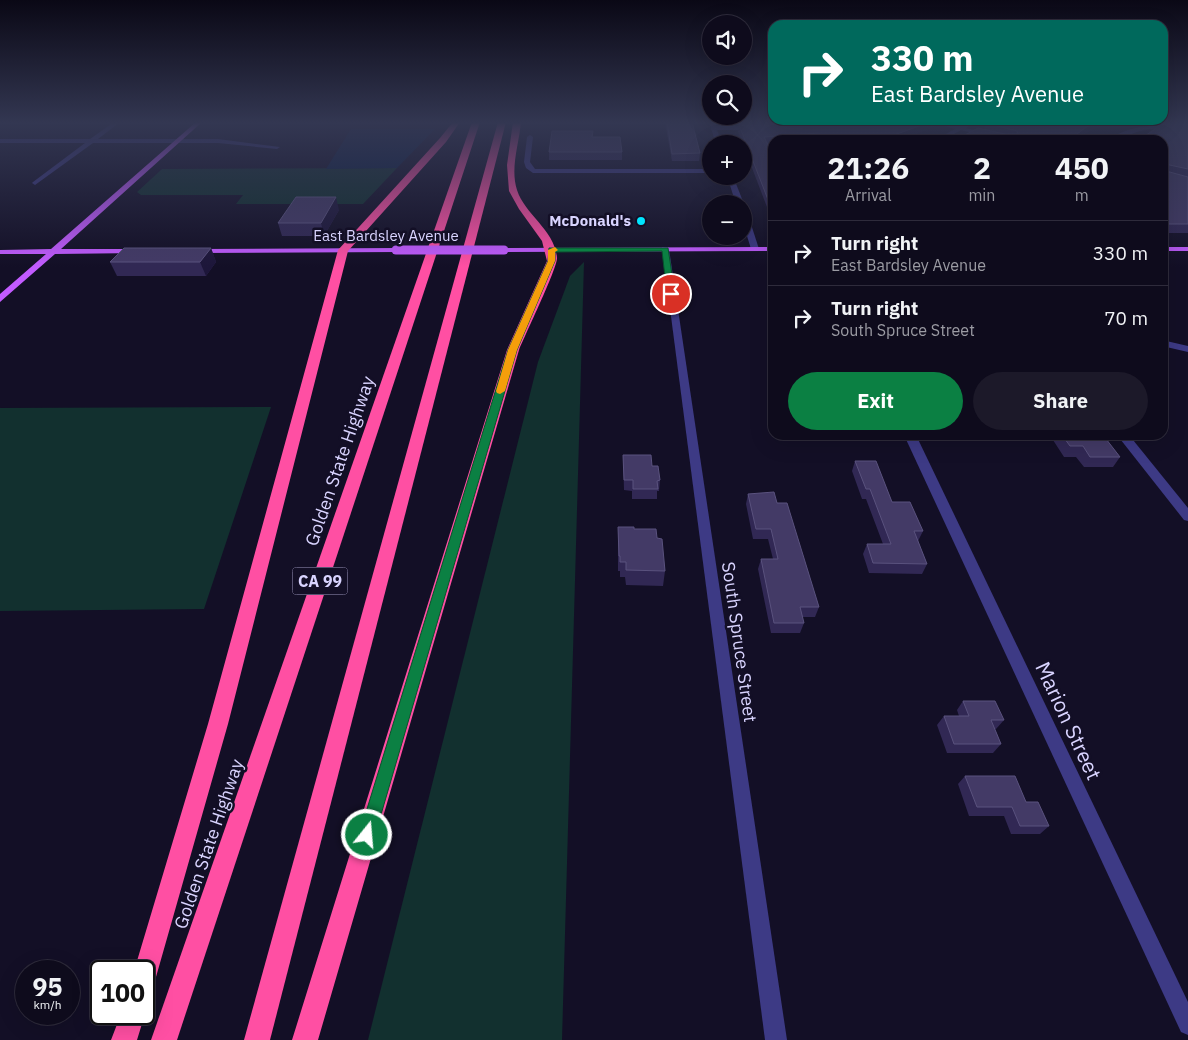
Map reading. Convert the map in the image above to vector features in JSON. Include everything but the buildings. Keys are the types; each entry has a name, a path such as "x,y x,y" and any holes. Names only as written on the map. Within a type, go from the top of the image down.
{"highway":[{"path":"149,960 221,715 343,250 415,171"},
{"name":"Golden State Highway","path":"164,1040 460,171"},
{"path":"257,1040 489,171"},
{"path":"305,1040 513,350 552,261 551,250 540,229 522,206 514,191 510,171"},
{"path":"124,1040 129,1025"}],"main road":[{"path":"0,299 143,171"},
{"path":"1168,249 1188,248"},
{"name":"East Bardsley Avenue","path":"184,251 768,249"},
{"path":"0,252 146,251"}],"street":[{"path":"35,182 51,171"},
{"path":"534,171 702,171"},
{"path":"752,240 755,249"},
{"name":"South Spruce Street","path":"665,249 776,1040"},
{"path":"1168,344 1188,349"},
{"name":"Marion Street","path":"912,440 1188,1025"},
{"path":"1127,440 1188,516"}],"green space":[{"path":"160,171 395,171 363,204 236,204 243,195 141,195 137,192"},
{"path":"584,262 562,1040 368,1040 538,362 570,276"},
{"path":"271,407 204,609 0,611 0,408"}],"slow traffic":[{"path":"500,391 513,350 552,261 551,250 555,250"}],"place":[{"name":"McDonald's","path":"641,221"}],"route":[{"path":"367,835 513,350 552,261 551,250 665,249 671,294"}]}
